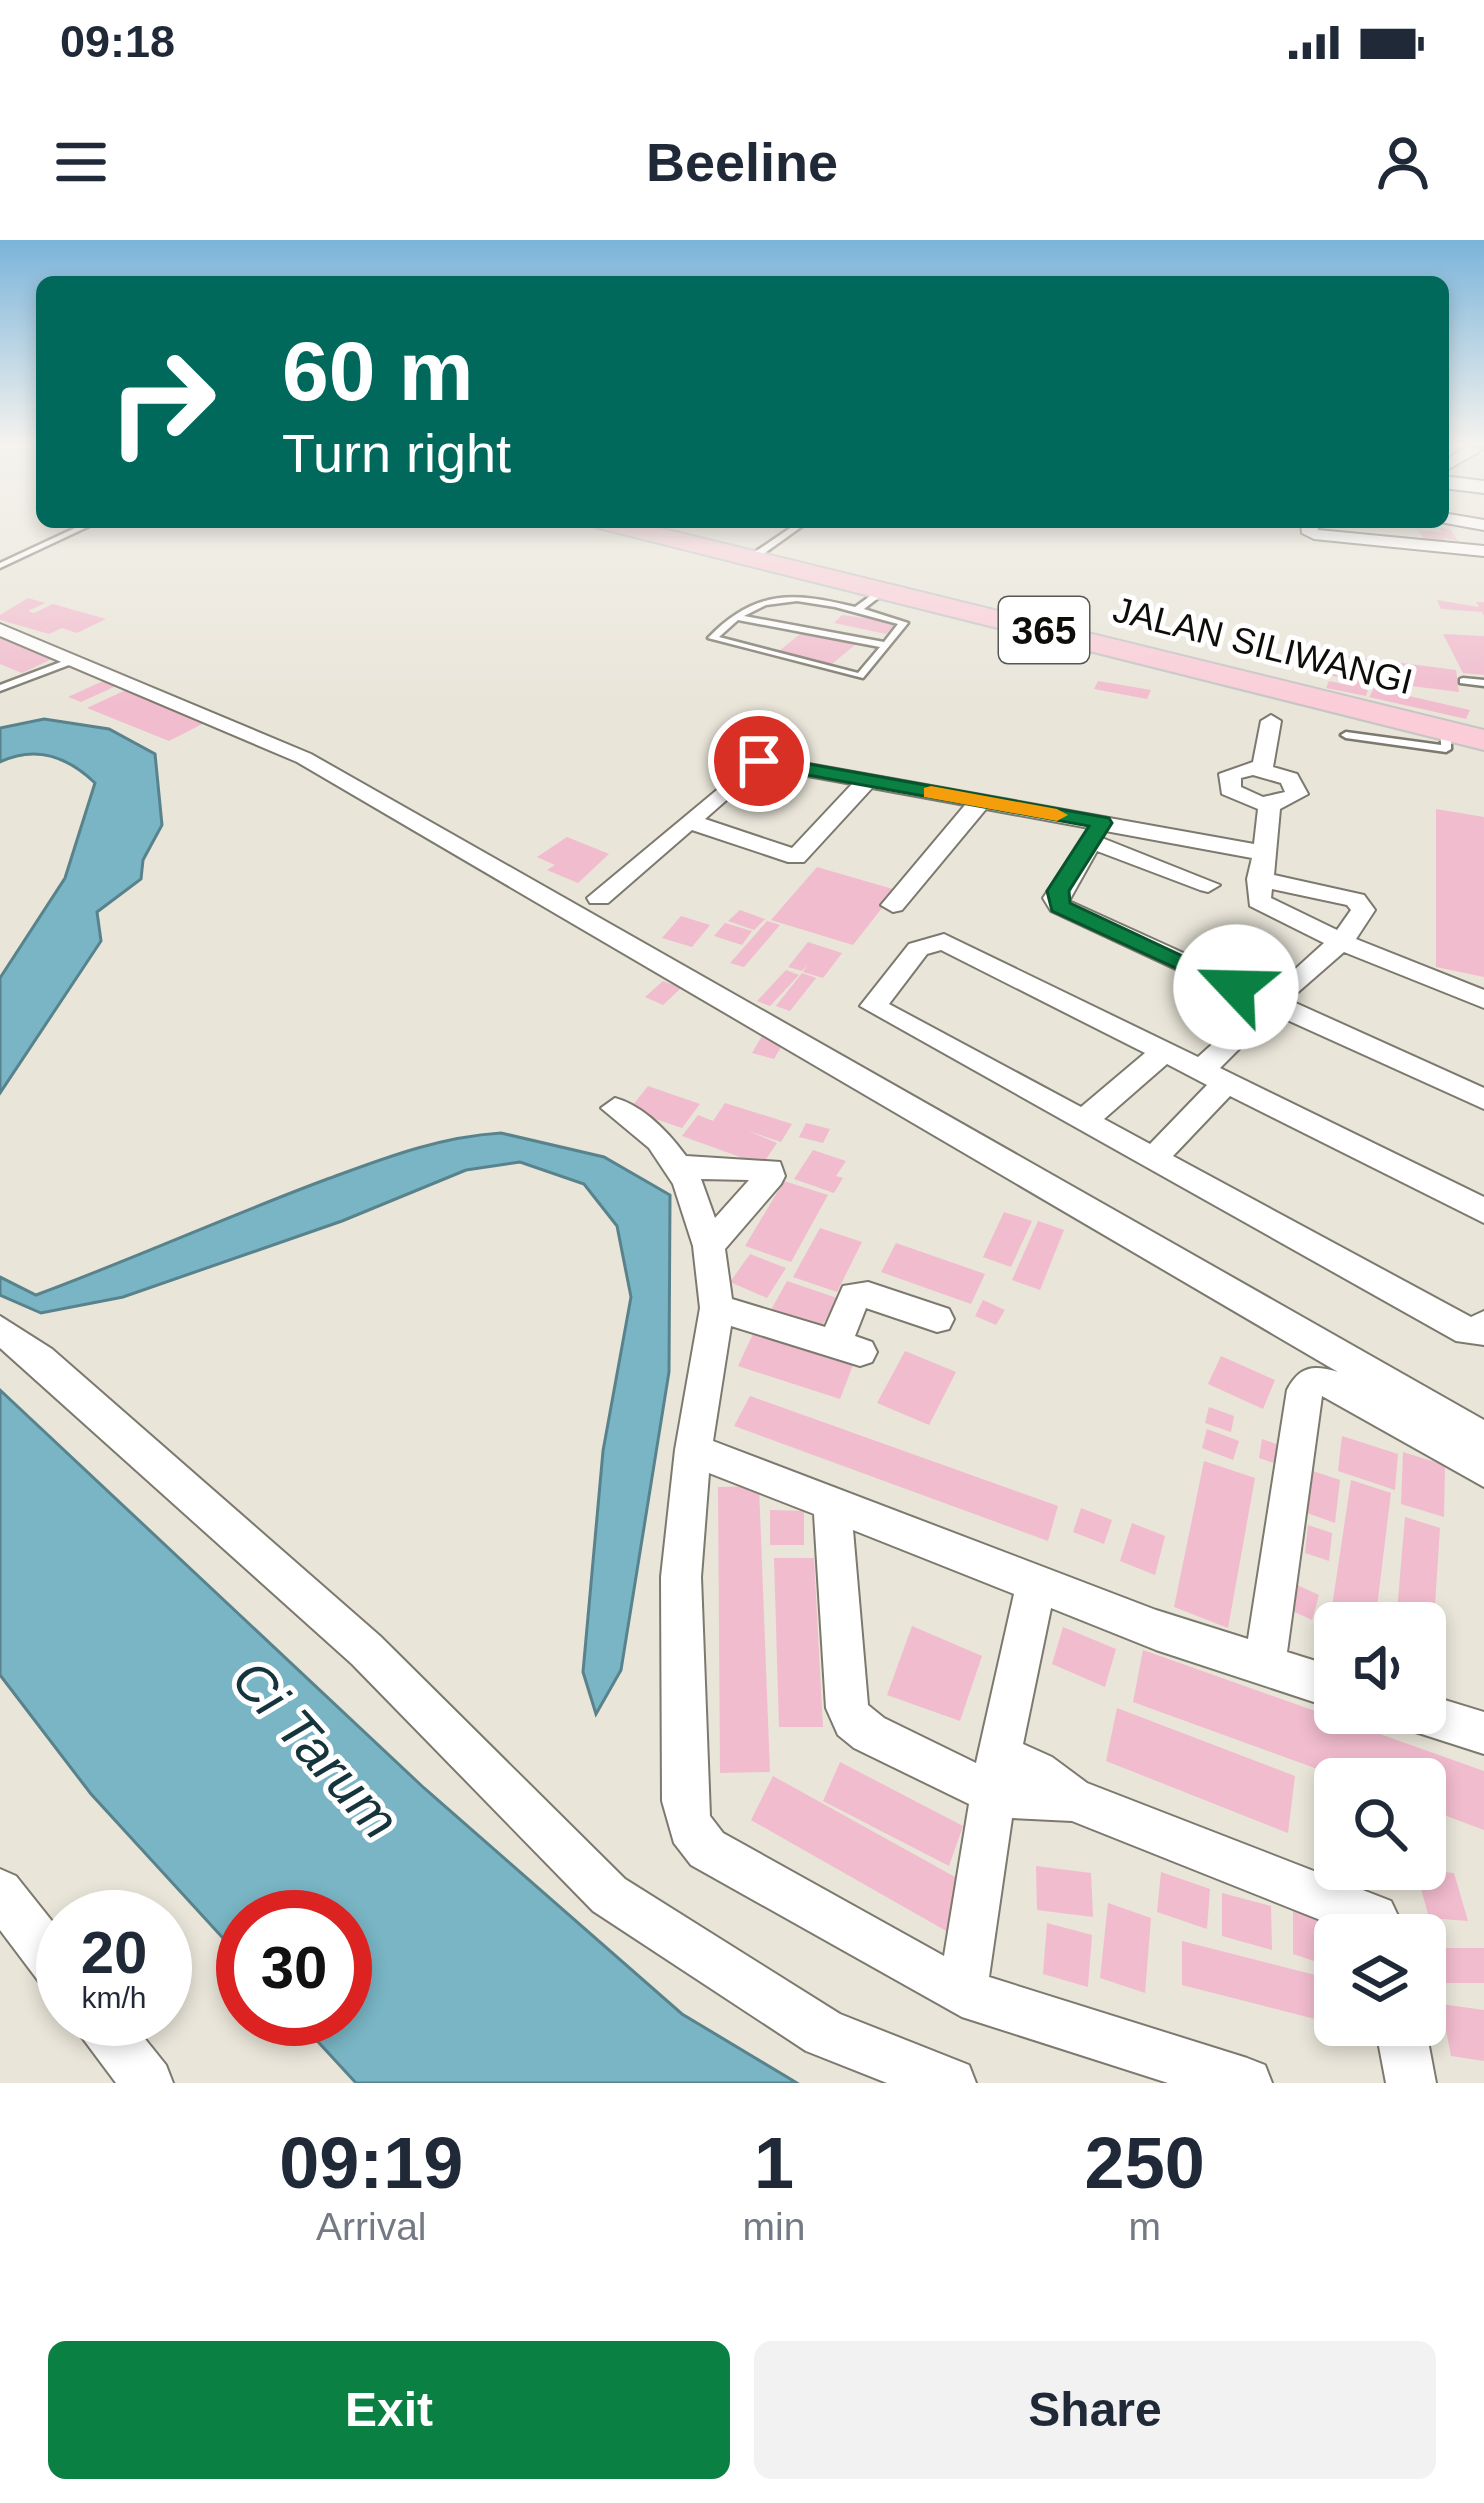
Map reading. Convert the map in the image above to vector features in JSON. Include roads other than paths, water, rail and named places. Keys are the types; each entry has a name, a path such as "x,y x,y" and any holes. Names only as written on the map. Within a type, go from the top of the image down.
{"main road":[{"name":"JALAN SILIWANGI","path":"645,532 1484,740"}],"street":[{"path":"1311,532 1484,551"},
{"path":"1399,562 1484,568"},
{"path":"0,629 304,758 1484,1438"},
{"path":"1262,769 1271,721 1285,717 1276,688"},
{"path":"599,898 759,761 980,802 1097,832 1263,853"},
{"path":"1262,769 1283,775 1298,790 1290,800 1270,803 1239,796 1227,785 1234,771 1262,769"},
{"path":"688,821 796,857 868,780"},
{"path":"892,905 980,802"},
{"path":"1270,803 1259,901 1341,942 1484,1000"},
{"path":"1097,832 1208,884"},
{"path":"1097,832 1058,891 1060,906 1236,987"},
{"path":"1154,1158 1271,1002 1341,942 1363,910 1360,903 1259,879"},
{"path":"1300,922 1300,974"},
{"path":"1484,1210 944,942 918,949 874,1004 879,1013 1468,1330 1478,1333 1484,1324"},
{"path":"1271,1002 1484,1099"},
{"path":"1083,1120 1163,1053"},
{"path":"615,1108 658,1141 680,1167 709,1246 717,1308 693,1450 681,1577 684,1801 690,1827 707,1849 754,1880 962,1994 1247,2083"},
{"path":"680,1167 769,1170 770,1176 709,1246"},
{"path":"717,1308 848,1347 855,1295 868,1294 937,1318"},
{"path":"0,1330 40,1359 366,1650 609,1895 824,2033 951,2083"},
{"path":"1264,1666 1305,1390 1314,1381 1335,1384 1484,1471"},
{"path":"693,1450 1156,1630 1314,1681"},
{"path":"832,1506 848,1708 869,1733 996,1773 1030,1801 1072,1798 1364,1914"},
{"path":"962,1994 996,1773 1037,1581"},
{"path":"1446,1721 1484,1733"},
{"path":"0,1892 36,1939"},
{"path":"119,2046 148,2083"},
{"path":"1404,2046 1411,2083"}],"lane":[{"path":"0,566 73,532"},
{"path":"752,558 790,532"},
{"path":"857,610 884,590"},
{"path":"803,596 857,610 904,623 865,674 854,677 713,638 753,605 785,597 803,596"},
{"path":"737,616 886,645"},
{"path":"0,688 74,660"},
{"path":"1463,681 1484,683"},
{"path":"1346,734 1446,749 1446,731"}],"water":[{"path":"44,719 109,729 155,754 162,825 143,860 141,879 97,912 101,941 0,1093 0,978 65,878 95,783 51,756 26,754 0,762 0,728"},
{"path":"501,1133 604,1157 670,1195 669,1372 621,1670 596,1714 583,1672 603,1451 631,1297 617,1226 584,1184 520,1162 466,1170 342,1221 123,1297 41,1313 0,1295 0,1277 36,1295 366,1165 432,1144"},
{"name":"Ci Tarum","path":"0,1390 424,1788 682,2014 797,2083 356,2083 322,2046 372,2046 372,1890 216,1890 216,1931 192,1904 192,1890 179,1890 91,1794 0,1675"}]}
